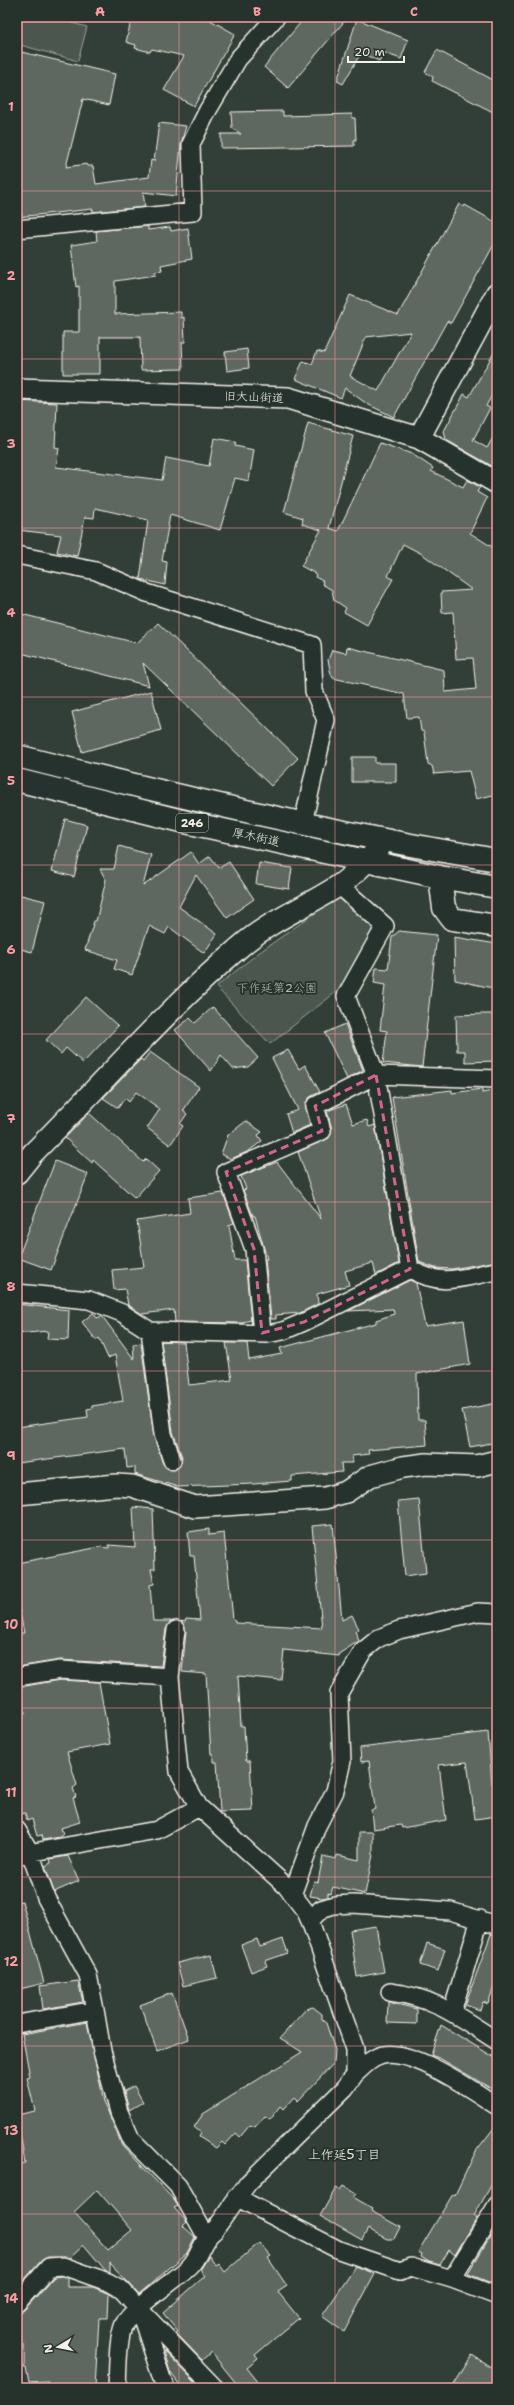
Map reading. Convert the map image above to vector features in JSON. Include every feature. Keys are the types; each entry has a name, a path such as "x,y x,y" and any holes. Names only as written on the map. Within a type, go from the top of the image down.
{"highway":[{"name":"厚木街道","path":"17,756 384,842 497,860"},
{"name":"厚木街道","path":"17,780 117,806 440,877 497,887"},
{"path":"440,877 444,908 452,920 497,926"}],"street":[{"path":"17,229 193,212 191,144 208,110 238,59 276,17"},
{"path":"419,438 497,293"},
{"name":"旧大山街道","path":"17,389 288,398 419,438 497,484"},
{"path":"17,555 96,571 147,593 312,645 314,691 326,720 303,823"},
{"path":"17,1173 33,1153 160,1020 242,944 293,911 339,885 368,860 384,842"},
{"path":"339,885 384,926 346,996 376,1075 410,1269"},
{"path":"262,1333 254,1249 226,1172 322,1131 315,1106 376,1075 497,1079"},
{"path":"410,1269 424,1277 446,1281 497,1271"},
{"path":"17,1293 89,1300 122,1313 150,1331 262,1333 283,1331 290,1328 410,1269"},
{"path":"150,1331 163,1434 172,1460"},
{"path":"17,1494 117,1485 132,1486 195,1507 325,1498 346,1492 370,1476 403,1467 426,1464 477,1466 497,1461"},
{"path":"292,1895 317,1826 335,1791 342,1761 339,1693 363,1651 379,1638 399,1630 478,1612 497,1613"},
{"path":"176,1630 170,1677 179,1772 200,1807 286,1886 310,1921 355,2048 355,2074"},
{"path":"17,1678 60,1670 170,1677"},
{"path":"23,1853 157,1830 200,1807"},
{"path":"17,1830 23,1853 88,1975 102,2051 119,2112 131,2139 178,2186 206,2236"},
{"path":"310,1921 321,1909 334,1905 353,1904 450,1911 497,1925"},
{"path":"452,2012 480,1919"},
{"path":"390,1992 424,1998 452,2012 497,2041"},
{"path":"17,2024 95,2010"},
{"path":"117,2388 120,2349 124,2324 139,2309 192,2264 206,2236 214,2232 236,2197 264,2167 345,2088 355,2074 377,2056 393,2055 428,2064 497,2106"},
{"path":"236,2197 339,2250 400,2271 411,2268 452,2279 497,2296"},
{"path":"452,2279 497,2205"},
{"path":"17,2303 50,2267 62,2266 108,2282 122,2290 215,2388"},
{"path":"139,2309 165,2388"}],"highlighted area":[{"path":"376,1075 410,1269 304,1322 262,1333 254,1249 226,1172 322,1131 315,1106"}],"green space":[{"path":"17,17 51,17 87,27 78,61 17,44"},
{"name":"下作延第2公園","path":"338,897 371,926 373,935 341,988 270,1044 216,987 257,954"}],"building":[{"path":"132,17 205,17 235,34 194,106 164,90 184,56 152,49 150,52 135,48 136,45 126,42"},
{"path":"305,17 348,17 288,88 264,67"},
{"path":"357,19 408,40 401,59 384,53 379,61 361,53 343,84 337,81"},
{"path":"437,50 497,82 497,114 432,81 433,77 425,72"},
{"path":"17,51 115,74 109,105 83,99 66,167 87,164 88,166 93,166 96,184 149,177 151,160 154,161 159,123 186,126 181,144 176,196 143,192 145,207 93,212 93,209 17,217 17,179 21,178 17,153"},
{"path":"283,111 283,116 352,114 352,118 355,118 356,140 354,140 354,146 221,148 221,134 241,134 232,128 231,112"},
{"path":"459,204 464,207 465,205 497,223 497,239 451,323 447,321 394,417 367,404 345,388 341,398 295,379 303,361 312,364 317,351 324,353 350,295 398,315","holes":["411,332 378,391 350,376 366,337"]},
{"path":"148,226 148,230 170,227 171,231 188,228 192,259 161,265 162,271 155,272 156,275 115,281 115,314 181,312 181,318 184,317 185,342 182,342 183,369 141,370 140,337 100,337 100,374 63,374 63,332 79,332 79,286 76,287 71,245 97,241 96,231"},
{"path":"497,347 497,386 486,406 490,408 473,440 487,448 494,436 497,438 497,457 492,466 446,440 444,431 464,394 469,397"},
{"path":"247,349 249,368 227,371 225,352"},
{"path":"17,401 57,403 55,447 59,448 56,467 162,480 166,458 209,466 214,438 236,442 235,446 254,450 249,481 235,478 220,530 170,515 162,561 167,562 165,585 140,579 148,520 95,508 94,518 85,517 77,556 57,552 61,535 17,530"},
{"path":"308,423 353,436 329,528 338,531 380,443 412,454 433,468 431,471 463,487 467,480 480,487 477,492 487,498 470,533 497,550 497,794 476,799 469,771 434,774 432,766 428,764 424,732 421,731 419,717 407,718 404,694 333,678 328,660 332,650 346,653 347,647 444,670 445,692 476,689 473,658 456,659 453,612 442,613 441,592 472,590 422,554 403,544 388,576 393,579 367,625 344,612 346,608 334,600 332,590 322,584 323,581 315,577 316,574 301,566 321,530 302,524 303,518 284,512"},
{"path":"17,613 137,643 158,623 298,758 271,786 143,663 149,686 17,652"},
{"path":"151,691 161,730 82,752 72,712"},
{"path":"352,757 375,757 375,763 396,763 396,782 352,782"},
{"path":"65,819 87,825 74,877 52,871"},
{"path":"119,846 151,855 143,886 191,852 199,864 210,856 219,868 229,862 254,899 227,918 196,875 179,907 217,934 204,953 169,927 165,934 149,926 132,975 114,969 117,960 85,950 94,921 96,921 106,880 100,869 114,869"},
{"path":"259,863 292,868 289,889 256,884"},
{"path":"17,894 45,901 32,952 17,948"},
{"path":"399,931 437,935 422,1067 383,1063 387,1031 380,1030 385,985 374,983 376,968 388,969 392,937"},
{"path":"454,937 497,944 497,989 455,980"},
{"path":"86,997 118,1026 83,1063 66,1048 61,1054 46,1040"},
{"path":"213,1007 258,1058 248,1067 233,1069 221,1055 211,1071 175,1030 190,1018 195,1023"},
{"path":"497,1014 497,1061 465,1062 465,1051 457,1051 456,1015"},
{"path":"345,1024 363,1070 347,1079 325,1033"},
{"path":"288,1050 299,1069 305,1065 320,1092 310,1097 305,1104 310,1125 292,1133 286,1114 298,1110 272,1058"},
{"path":"150,1052 199,1087 183,1111 187,1114 180,1124 183,1126 170,1145 147,1128 160,1109 136,1092 129,1102 125,1098 118,1108 103,1098 141,1059 143,1061"},
{"path":"482,1089 482,1093 497,1090 497,1261 452,1269 435,1268 419,1262 392,1097 452,1090 452,1093"},
{"path":"346,1104 353,1124 367,1120 369,1127 375,1125 399,1263 376,1275 373,1263 345,1271 349,1285 317,1294 318,1304 300,1313 276,1315 276,1319 271,1319 265,1259 267,1259 255,1216 253,1216 243,1190 246,1189 241,1176 277,1162 321,1219 298,1152 329,1138 332,1129 327,1111"},
{"path":"89,1113 143,1162 146,1159 159,1171 135,1198 93,1160 92,1163 65,1138"},
{"path":"246,1121 262,1132 258,1135 262,1141 249,1151 231,1159 221,1154 228,1135"},
{"path":"55,1161 88,1174 51,1270 18,1258"},
{"path":"223,1193 234,1223 229,1225 235,1260 245,1260 251,1320 243,1322 244,1323 175,1322 174,1310 142,1314 128,1305 125,1289 114,1290 112,1270 144,1267 137,1221 190,1213 188,1198"},
{"path":"410,1280 416,1283 425,1326 464,1320 470,1364 417,1374 418,1420 425,1420 427,1445 368,1450 369,1454 352,1456 353,1463 341,1463 342,1472 292,1476 292,1481 253,1484 178,1487 135,1474 135,1467 127,1468 125,1449 17,1463 17,1427 88,1417 87,1409 92,1408 92,1406 123,1401 115,1355 108,1358 99,1338 96,1340 82,1322 93,1313 97,1318 102,1316 134,1359 133,1344 141,1343 154,1437 163,1464 170,1470 175,1470 180,1466 182,1457 173,1432 161,1341 184,1342 189,1385 232,1380 226,1343 247,1343 249,1360 282,1354 280,1348 376,1323 376,1320 394,1314 393,1309 348,1311"},
{"path":"17,1304 69,1310 68,1340 47,1339 48,1331 17,1334"},
{"path":"497,1403 497,1442 470,1447 462,1410"},
{"path":"419,1499 426,1573 405,1576 398,1501"},
{"path":"133,1507 153,1509 155,1569 151,1569 154,1584 150,1585 153,1621 171,1621 166,1629 161,1666 60,1660 17,1667 17,1633 24,1633 17,1598 17,1563 100,1547 109,1548 109,1545 135,1547"},
{"path":"333,1524 342,1620 352,1615 359,1629 355,1631 359,1641 340,1653 339,1656 284,1650 281,1680 238,1676 241,1726 244,1726 246,1761 250,1761 253,1811 220,1812 217,1762 213,1762 213,1754 211,1754 206,1674 182,1672 186,1631 181,1621 185,1622 186,1619 200,1620 194,1556 190,1556 188,1532 209,1529 209,1535 224,1533 233,1619 235,1620 235,1623 322,1628 312,1526"},
{"path":"60,1680 99,1682 110,1744 67,1752 77,1785 73,1788 76,1797 73,1798 80,1822 61,1828 63,1834 60,1837 43,1840 42,1835 37,1836 32,1819 27,1821 25,1813 20,1814 17,1806 17,1714 25,1713 20,1687"},
{"path":"488,1732 492,1784 497,1783 497,1816 475,1819 467,1762 439,1765 446,1820 402,1828 401,1825 373,1829 371,1810 375,1809 369,1761 361,1762 360,1748"},
{"path":"359,1832 373,1832 373,1855 365,1894 333,1887 331,1894 328,1893 328,1897 322,1898 310,1896 314,1881 318,1882 323,1856 336,1859 337,1855 359,1860"},
{"path":"68,1856 79,1881 54,1892 45,1866 51,1863 50,1859"},
{"path":"22,1901 44,1983 20,1989 17,1980 17,1902"},
{"path":"376,1926 384,1972 357,1977 350,1930"},
{"path":"491,1934 497,1935 497,1977 488,2004 483,2002 480,2010 465,2005"},
{"path":"257,1939 260,1947 283,1939 288,1953 265,1961 267,1966 251,1972 241,1945"},
{"path":"427,1943 445,1949 438,1971 420,1965"},
{"path":"211,1955 217,1978 183,1986 177,1963"},
{"path":"78,1981 83,2002 43,2009 40,1986"},
{"path":"172,1993 189,2039 157,2051 140,2005"},
{"path":"388,2002 417,2009 417,2024 387,2023"},
{"path":"313,2007 322,2014 322,2020 326,2023 335,2050 334,2063 298,2101 294,2097 283,2109 280,2106 270,2119 265,2116 255,2127 250,2125 240,2137 236,2133 225,2145 222,2142 216,2148 199,2137 201,2133 194,2127 203,2114 302,2052 280,2038 306,2009"},
{"path":"87,2022 104,2102 122,2145 174,2200 178,2206 174,2208 187,2222 183,2226 195,2237 187,2253 139,2294 110,2263 110,2272 106,2271 84,2245 70,2258 48,2257 42,2260 17,2288 17,2164 25,2163 17,2115 35,2111 27,2078 30,2077 22,2034","holes":["97,2190 132,2230 108,2250 74,2212"]},
{"path":"441,2025 497,2059 497,2092 441,2059 431,2055"},
{"path":"134,2086 143,2102 129,2110 124,2091"},
{"path":"497,2124 497,2175 474,2216 477,2218 455,2255 449,2250 440,2265 429,2262 421,2257 422,2254 418,2252 453,2194 455,2195 476,2151"},
{"path":"343,2186 356,2194 353,2197 372,2208 371,2211 400,2227 394,2239 387,2239 368,2229 362,2240 320,2216 336,2188 340,2190"},
{"path":"495,2228 497,2229 497,2285 468,2274"},
{"path":"259,2243 271,2256 268,2258 287,2286 278,2292 299,2318 255,2355 258,2359 247,2368 263,2388 240,2388 211,2352 202,2360 176,2333 178,2332 163,2313 205,2276 200,2270 209,2256 216,2266 219,2264 225,2272"},
{"path":"356,2266 375,2274 344,2332 322,2316"},
{"path":"62,2276 67,2278 67,2287 93,2287 109,2294 108,2318 99,2318 95,2388 49,2388 49,2381 29,2382 26,2368 24,2368 24,2345 17,2345 17,2313 24,2310 54,2277"},
{"path":"164,2350 201,2388 182,2388 170,2372"},
{"path":"472,2355 497,2371 497,2388 452,2388"}],"district":[{"name":"上作延5丁目","path":"344,2154"}]}
